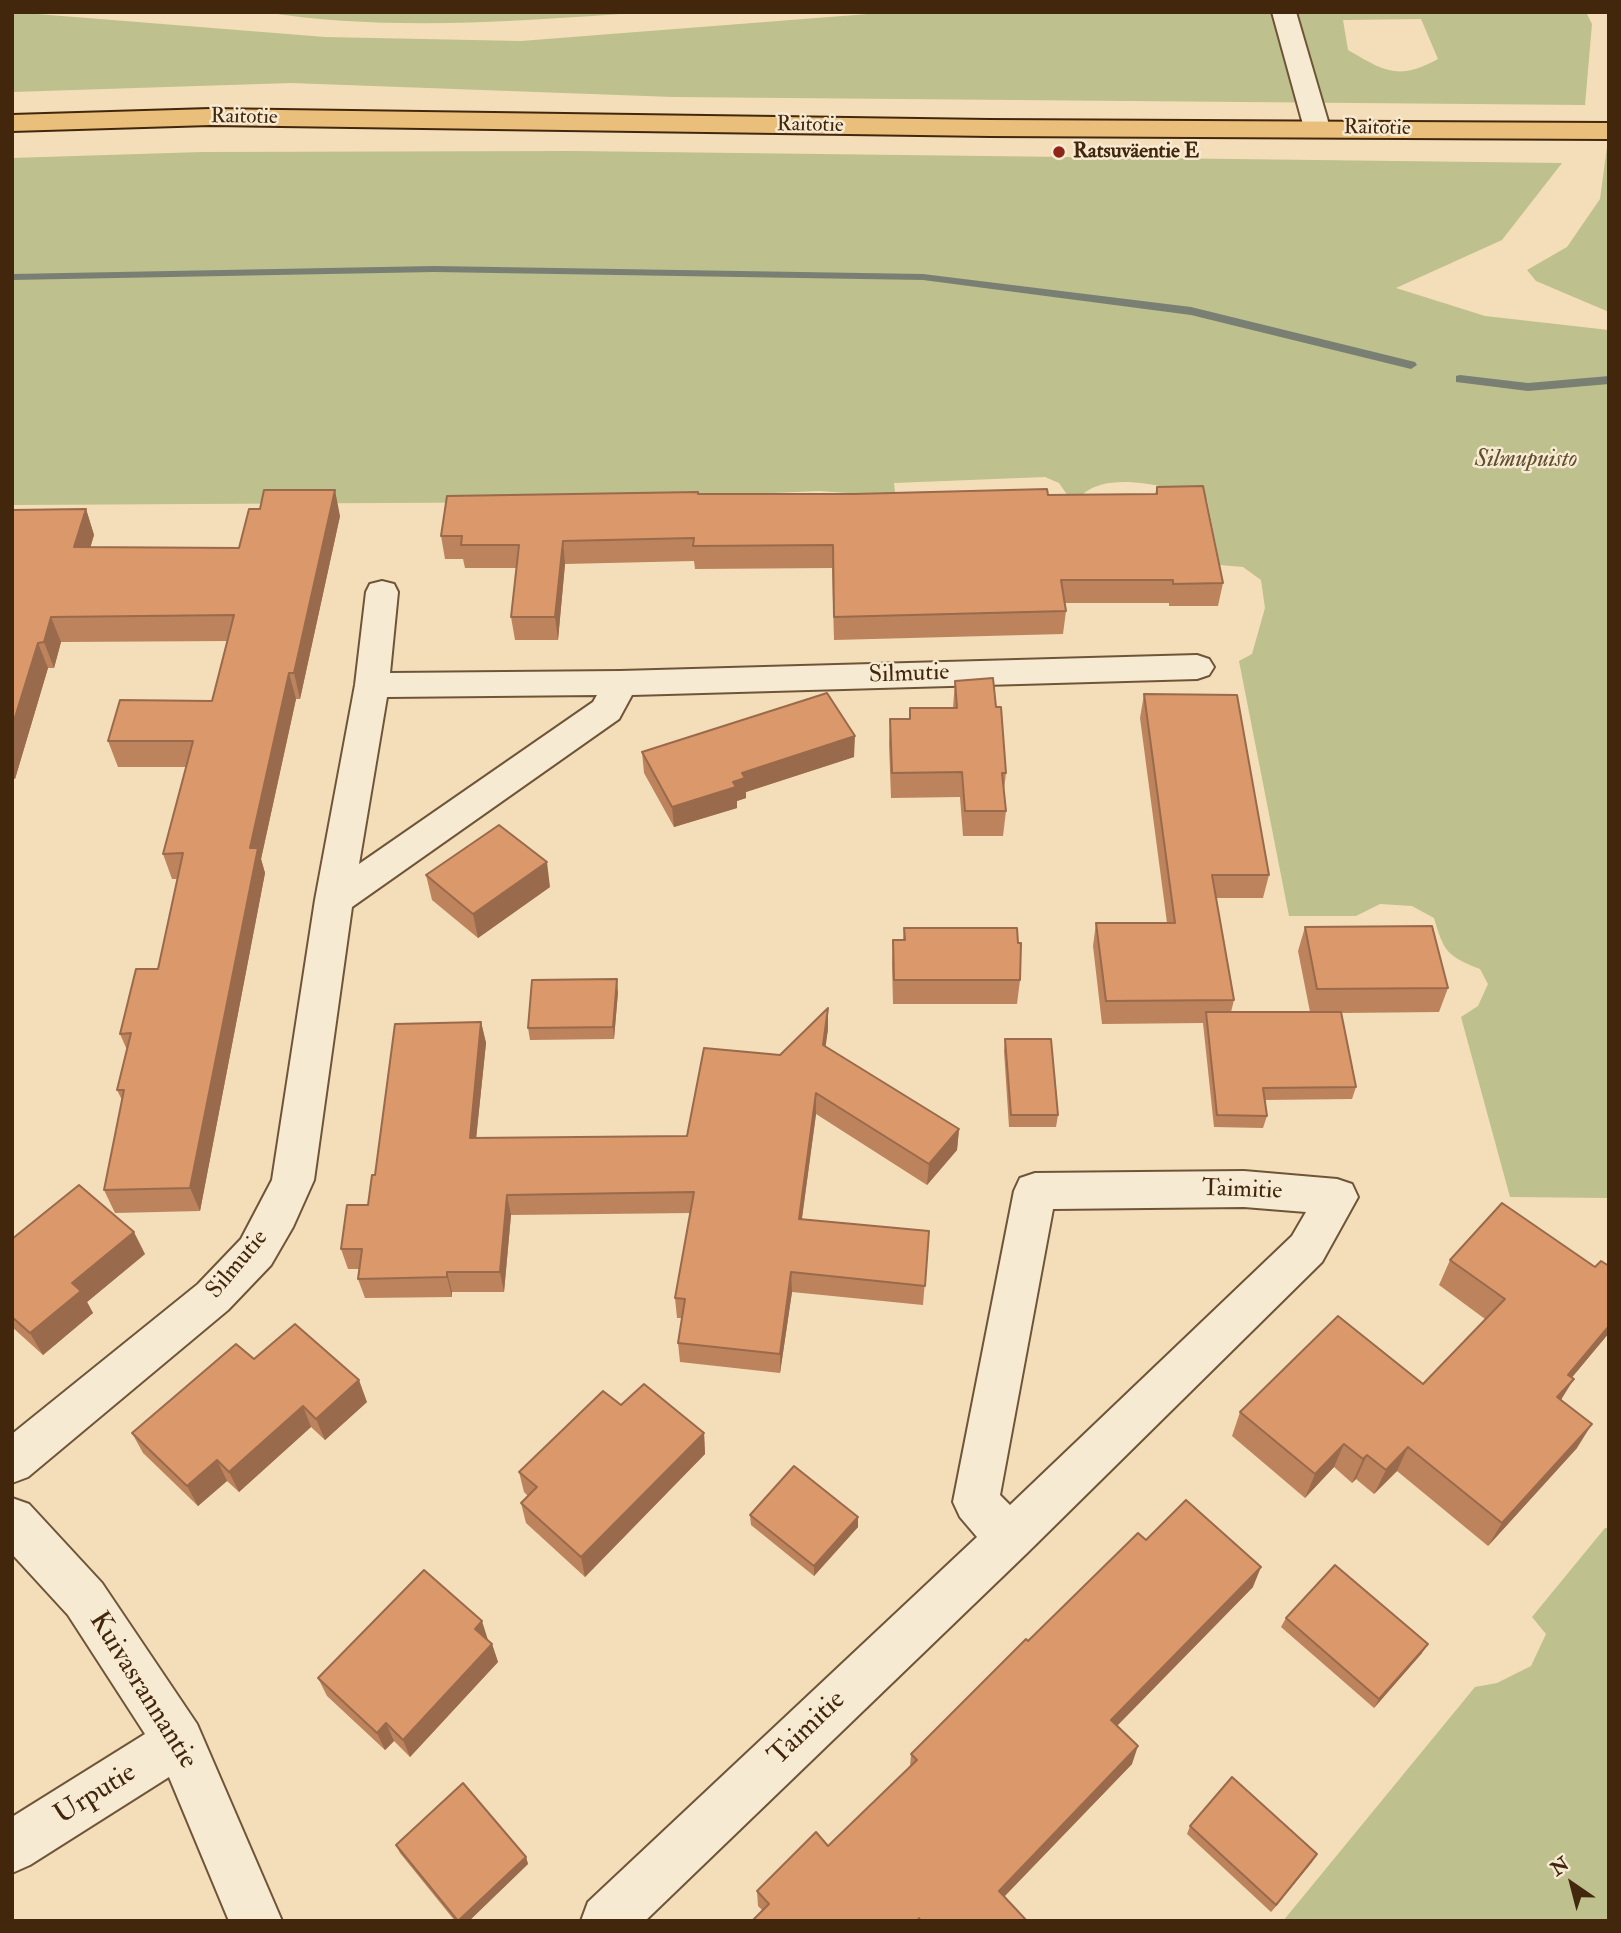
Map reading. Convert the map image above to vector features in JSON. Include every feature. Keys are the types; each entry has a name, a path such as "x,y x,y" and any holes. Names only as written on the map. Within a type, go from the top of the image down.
{"main road":[{"name":"Raitotie","path":"12,123 210,117 881,127 1609,131"}],"street":[{"path":"1284,12 1317,128"},
{"name":"Silmutie","path":"12,1462 213,1297 256,1252 278,1214 293,1180 334,900 372,685 382,592"},
{"name":"Silmutie","path":"372,685 620,683 1198,667"},
{"path":"334,900 607,710 620,683"},
{"name":"Taimitie","path":"607,1921 1009,1538 1307,1249 1337,1197 1244,1189 1035,1191 976,1502 1009,1538"},
{"name":"Kuivasrannantie","path":"12,1520 85,1599 179,1742 256,1921"},
{"name":"Urputie","path":"12,1847 179,1742"}],"green space":[{"path":"12,12 325,37 521,41 868,14 965,12 1586,12 1592,24 1585,105 673,97 291,83 12,92","holes":["1421,19 1438,59 1412,70 1392,71 1382,68 1348,50 1343,20"]},
{"path":"263,12 649,12 504,21 407,23 359,22"},
{"path":"1607,147 1609,312 1536,281 1527,270 1567,247 1600,199"},
{"name":"Silmupuisto","path":"573,151 1562,163 1502,240 1396,288 1485,316 1609,330 1609,1198 1510,1197 1461,1017 1478,1006 1488,984 1480,969 1448,951 1434,918 1412,906 1380,904 1356,916 1289,916 1239,661 1252,654 1265,608 1261,580 1243,567 1220,565 1207,499 1160,486 1125,482 1108,483 1094,487 1082,495 1068,496 1059,483 1045,477 894,483 896,501 876,495 819,491 566,502 12,505 12,158 202,152"},
{"path":"1605,1528 1609,1528 1609,1921 1283,1921 1475,1687 1497,1683 1531,1666 1546,1634 1532,1617"}],"building":[{"path":"1203,486 1223,583 1061,580 1066,611 834,617 833,545 693,546 694,538 563,541 555,617 511,617 519,545 461,545 462,536 441,536 447,496 698,492 854,494 1047,489 1048,495 1157,494 1157,487"},
{"path":"264,490 335,490 294,673 289,673 250,848 258,848 190,1188 104,1190 124,1090 117,1090 131,1033 120,1034 136,969 158,969 183,853 163,854 193,741 108,741 120,700 212,701 234,615 51,617 44,642 38,643 12,727 12,510 86,509 74,547 239,548 249,509 260,509"},
{"path":"993,678 996,707 1001,707 1006,773 1002,773 1006,811 965,811 962,772 892,773 890,719 910,719 910,708 957,708 955,681"},
{"path":"827,693 855,736 742,773 745,778 733,782 736,787 672,807 642,752"},
{"path":"1144,694 1237,695 1269,875 1212,875 1234,1000 1106,1001 1096,923 1175,923"},
{"path":"499,825 547,862 473,914 426,875"},
{"path":"1432,926 1448,988 1317,989 1305,927"},
{"path":"904,928 1017,928 1018,943 1021,943 1020,980 894,980 893,940 905,940"},
{"path":"617,979 613,1027 528,1028 532,980"},
{"path":"828,1008 823,1045 959,1129 929,1164 816,1093 799,1219 929,1231 925,1286 791,1272 780,1354 678,1343 685,1299 675,1298 694,1192 507,1195 500,1272 447,1272 447,1277 358,1279 362,1249 341,1249 347,1205 368,1205 372,1175 375,1175 395,1024 481,1022 470,1138 687,1136 704,1048 780,1055"},
{"path":"1206,1012 1341,1012 1356,1087 1263,1088 1267,1116 1217,1115"},
{"path":"1005,1039 1051,1039 1058,1115 1011,1115"},
{"path":"79,1185 134,1232 72,1283 81,1291 30,1333 12,1317 12,1239"},
{"path":"1502,1203 1595,1267 1601,1261 1609,1266 1609,1326 1568,1375 1574,1379 1557,1397 1592,1424 1502,1523 1408,1447 1386,1470 1367,1455 1363,1459 1344,1444 1315,1474 1240,1412 1338,1316 1423,1384 1505,1299 1450,1260"},
{"path":"295,1324 359,1380 316,1419 303,1406 229,1472 217,1460 187,1486 132,1433 236,1344 254,1359"},
{"path":"644,1384 704,1433 581,1557 521,1503 537,1487 519,1472 603,1391 621,1405"},
{"path":"794,1466 858,1517 814,1566 750,1515"},
{"path":"1186,1500 1261,1567 1111,1720 1138,1746 999,1891 1027,1921 921,1921 919,1918 917,1921 752,1921 769,1904 757,1891 816,1832 828,1846 917,1760 911,1754 1026,1639 1028,1641 1138,1533 1146,1540"},
{"path":"1335,1565 1428,1644 1379,1699 1286,1618"},
{"path":"424,1570 482,1621 475,1629 492,1644 403,1740 386,1723 377,1733 318,1678"},
{"path":"1232,1777 1317,1854 1276,1905 1190,1826"},
{"path":"463,1783 526,1857 458,1921 396,1845"}],"waterway":[{"path":"12,277 434,269 923,277 1191,311 1411,365"},
{"path":"1460,379 1528,387 1609,380"}],"place":[{"name":"Ratsuväentie E","path":"1059,152"}]}
